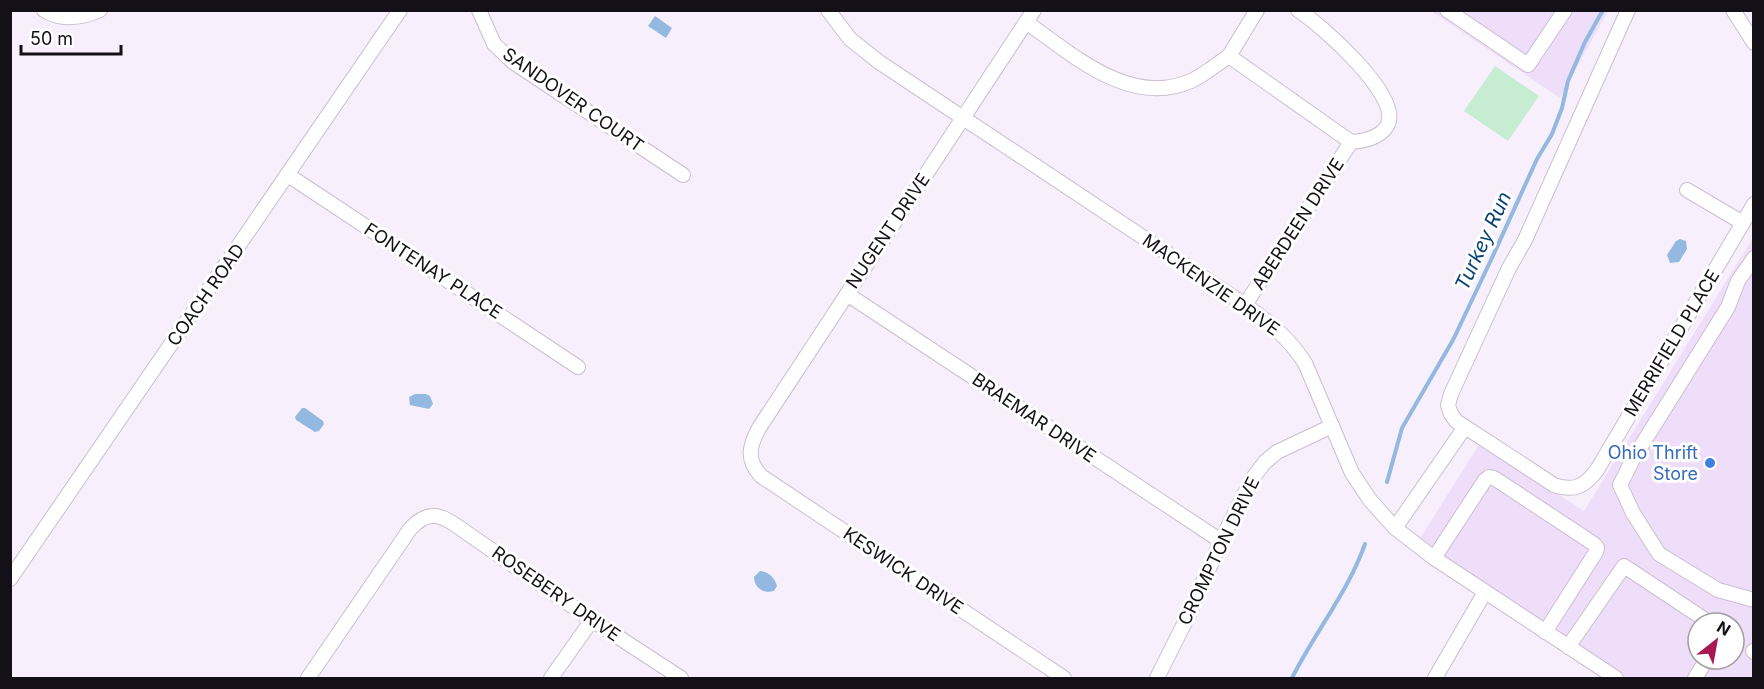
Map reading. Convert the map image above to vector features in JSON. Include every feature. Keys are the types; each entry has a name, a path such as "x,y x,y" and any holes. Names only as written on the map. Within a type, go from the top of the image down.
{"street":[{"path":"44,10 78,18 100,10"},
{"name":"COACH ROAD","path":"10,579 400,10"},
{"name":"SANDOVER COURT","path":"479,10 494,44 513,62 683,175"},
{"name":"MACKENZIE DRIVE","path":"828,10 850,39 865,51 1278,329 1305,363 1343,455 1363,491 1395,528 1434,558 1616,678"},
{"path":"1030,16 1096,71 1118,81 1143,88 1162,88 1190,81 1229,56 1257,10"},
{"name":"ABERDEEN DRIVE","path":"1245,305 1351,142 1371,138 1388,123 1388,108 1374,82 1334,38 1298,10"},
{"path":"1447,10 1528,65 1565,10"},
{"name":"MERRIFIELD PLACE","path":"1628,10 1534,219 1451,394 1448,405 1451,414 1465,427 1554,485 1570,489 1586,483 1597,470 1754,204"},
{"path":"1733,10 1754,43"},
{"name":"NUGENT DRIVE","path":"750,456 759,428 1030,16"},
{"name":"ABERDEEN DRIVE","path":"1229,56 1351,142"},
{"name":"FONTENAY PLACE","path":"288,175 578,367"},
{"path":"1687,190 1743,223"},
{"path":"1754,258 1738,281 1728,307 1633,459 1620,485 1633,513 1659,554 1718,590 1754,600"},
{"name":"BRAEMAR DRIVE","path":"847,294 1221,541"},
{"name":"CROMPTON DRIVE","path":"1157,678 1189,614 1244,492 1264,462 1291,444 1332,426"},
{"path":"1395,528 1465,427"},
{"name":"KESWICK DRIVE","path":"750,456 753,467 761,476 1064,678"},
{"path":"1434,558 1489,477 1494,478 1594,544 1597,548 1596,552 1545,632"},
{"name":"ROSEBERY DRIVE","path":"308,678 410,529 418,520 429,515 451,522 592,620 681,678"},
{"path":"1568,647 1624,566 1692,611"},
{"path":"1435,678 1485,592"},
{"path":"551,678 592,620"}],"shaded area":[{"path":"1431,11 1608,11 1560,98"},
{"path":"1753,238 1753,678 1616,678 1416,545 1480,443 1584,511"}],"green space":[{"path":"1495,66 1539,96 1508,141 1464,111"}],"water":[{"path":"655,16 672,28 666,38 648,26"},
{"path":"1680,239 1686,241 1687,249 1679,262 1670,263 1667,255 1676,241"},
{"path":"415,394 430,396 433,404 429,409 410,405 409,397"},
{"path":"302,408 323,421 324,424 319,431 315,432 296,420 295,417"},
{"path":"760,571 766,572 773,578 777,586 774,591 763,591 758,587 754,577"}],"waterway":[{"name":"Turkey Run","path":"1387,482 1402,428 1453,340 1537,159 1552,134 1562,108 1568,81 1585,42 1603,10"},
{"name":"Turkey Run","path":"1292,678 1350,579 1365,544"}],"place":[{"name":"Ohio Thrift Store","path":"1710,463"}]}
